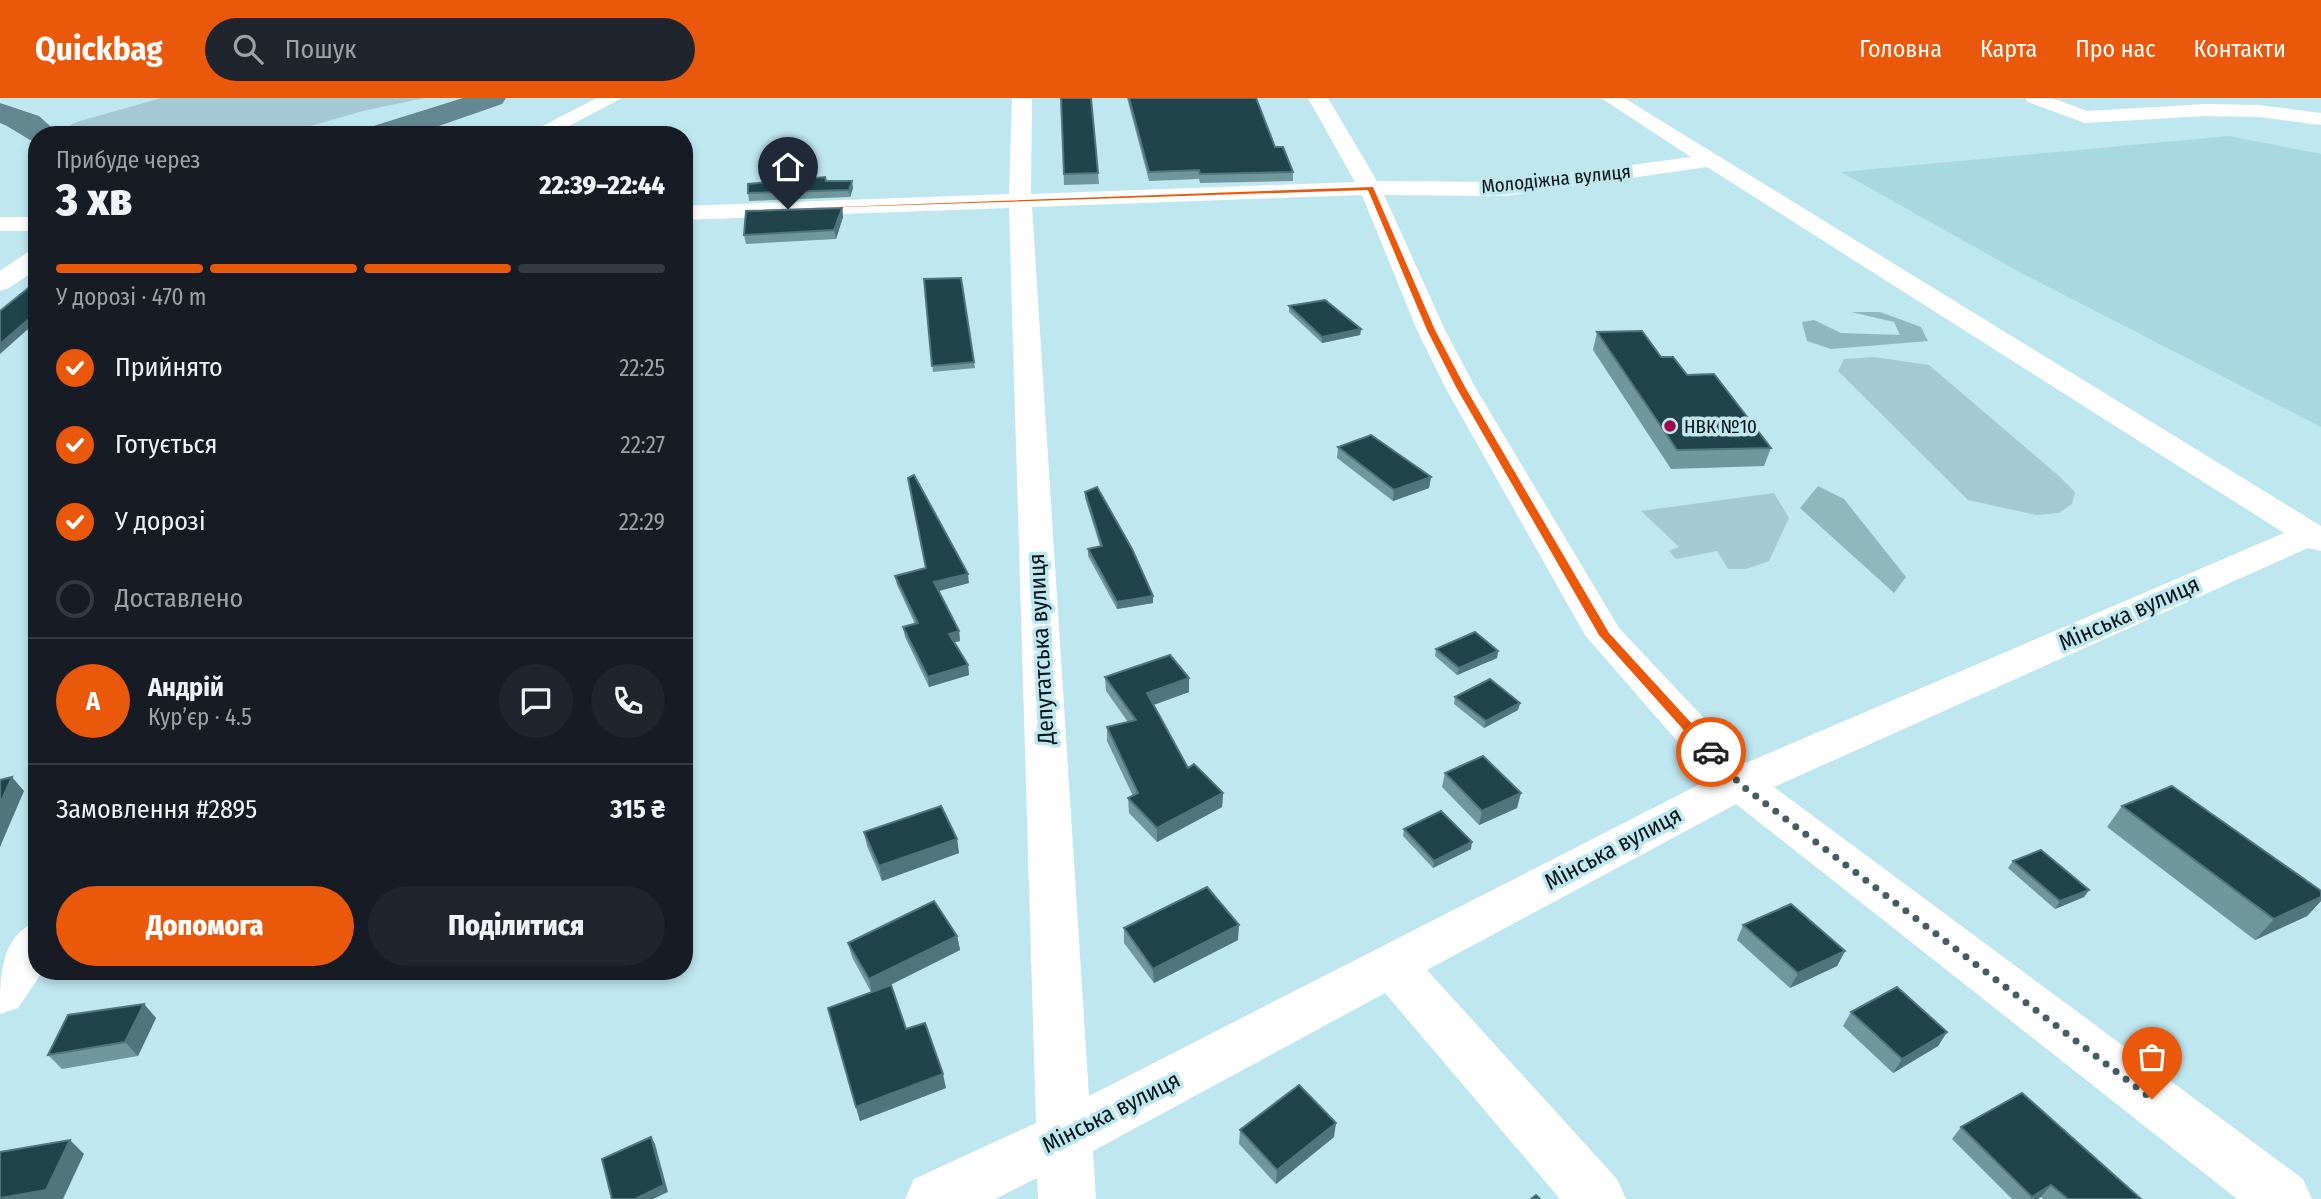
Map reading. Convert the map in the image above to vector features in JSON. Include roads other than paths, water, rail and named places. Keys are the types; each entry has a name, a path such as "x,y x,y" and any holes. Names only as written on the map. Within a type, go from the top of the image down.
{"street":[{"path":"554,126 612,98"},
{"name":"Депутатська вулиця","path":"1022,98 1020,200 1067,1199"},
{"path":"1318,98 1370,188 1431,330 1460,387 1604,635 1740,784 2283,1199"},
{"path":"1611,98 2316,537"},
{"path":"2035,98 2085,117 2206,110 2259,111 2321,119"},
{"name":"Молодіжна вулиця","path":"693,213 1370,188 1505,189 1714,160"},
{"path":"0,224 28,224"},
{"path":"0,283 28,263"},
{"name":"Мінська вулиця","path":"934,1199 1063,1138 1740,784 2316,537"},
{"path":"0,993 28,954"},
{"path":"1391,965 1597,1199"}],"waterway":[{"path":"409,126 491,98"},
{"path":"0,112 32,126"}],"place":[{"name":"НВК №10","path":"1670,426"}]}
